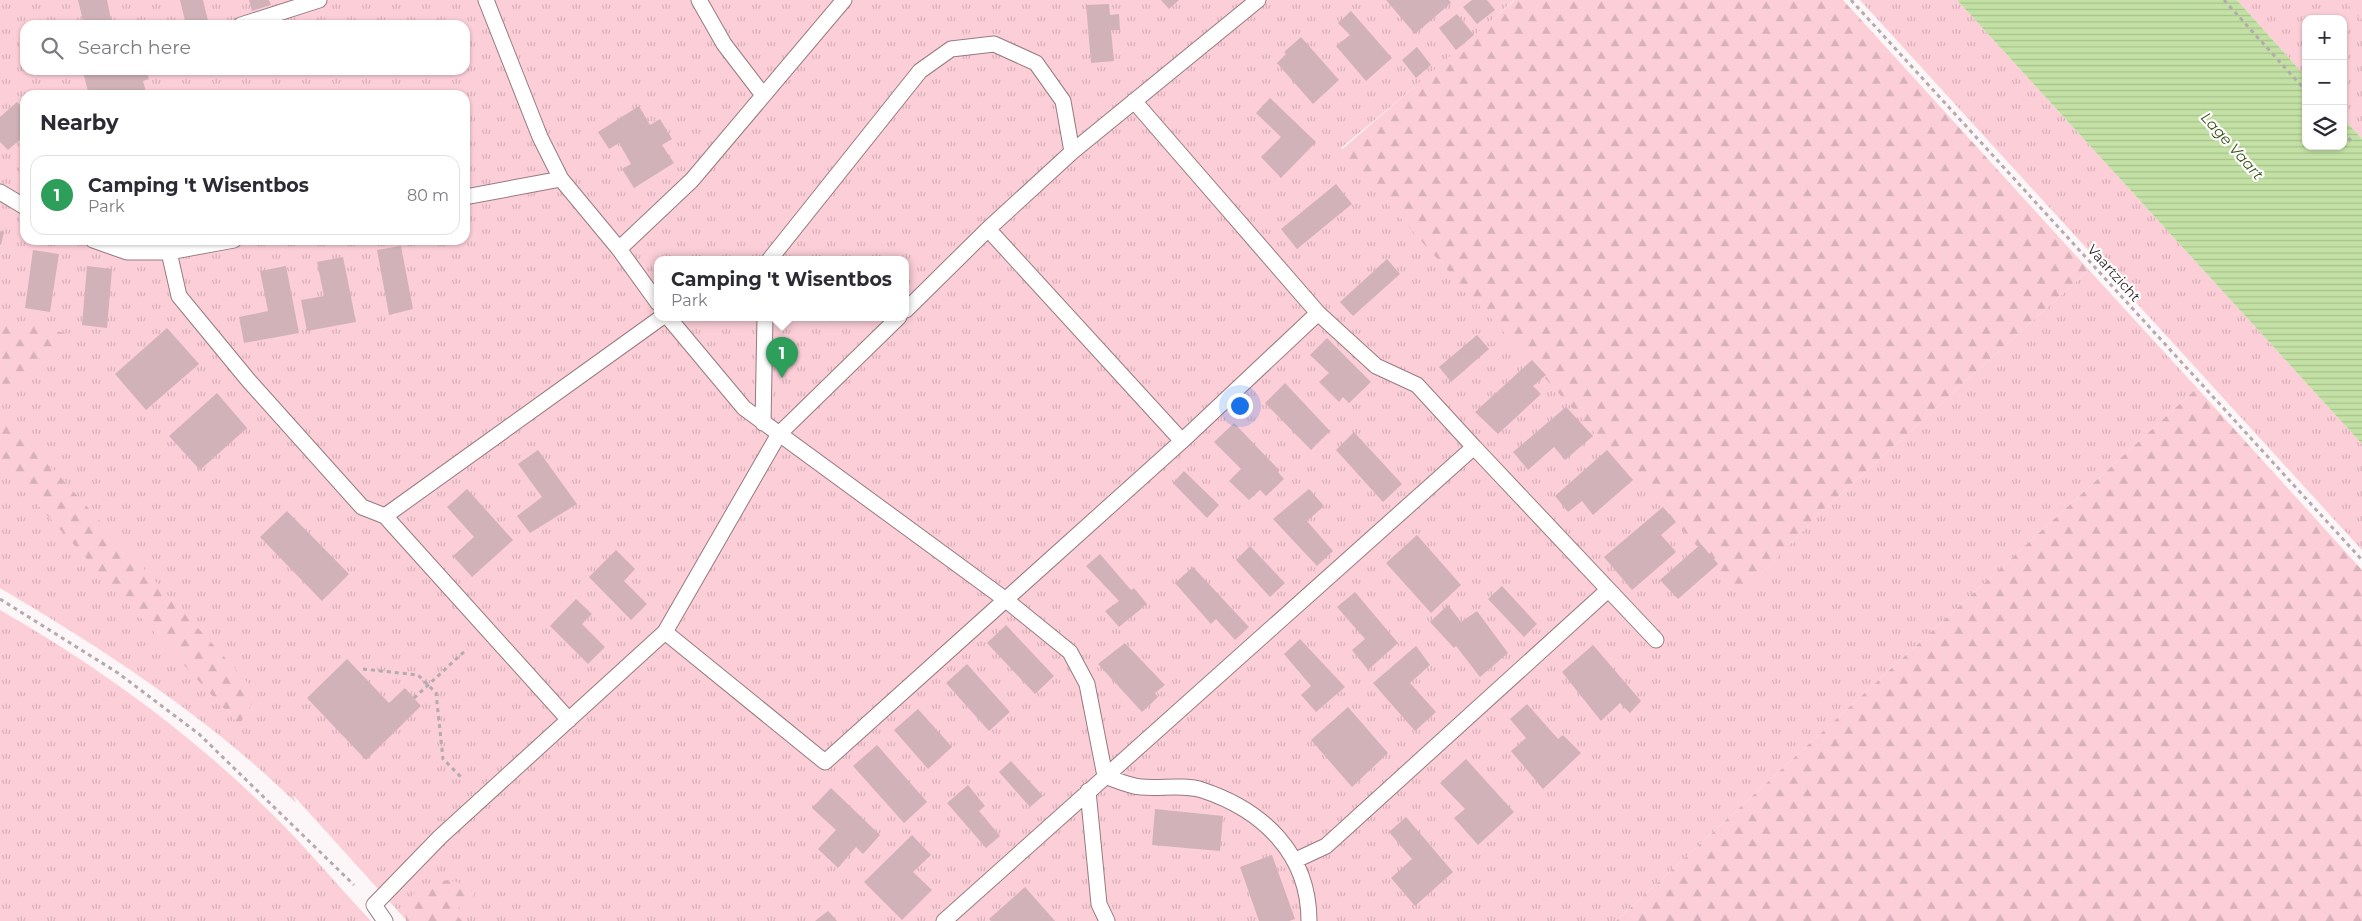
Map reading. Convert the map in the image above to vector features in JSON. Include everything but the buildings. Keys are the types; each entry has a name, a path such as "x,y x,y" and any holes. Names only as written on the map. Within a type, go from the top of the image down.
{"lane":[{"path":"256,20 318,0"},
{"path":"486,0 540,138 561,179 619,249 654,297"},
{"path":"699,0 724,44 763,95"},
{"path":"619,249 692,180 844,0"},
{"path":"909,307 988,229 1072,152 1258,0"},
{"path":"772,256 920,71 951,49 994,44 1036,63 1063,101 1072,152"},
{"path":"1134,101 1318,313 1376,366 1417,385 1656,640"},
{"path":"470,196 561,179"},
{"path":"0,192 20,204"},
{"path":"988,229 1182,440"},
{"path":"107,245 127,252 169,252 207,245"},
{"path":"169,252 179,296 249,381 362,507 385,516 569,720"},
{"path":"665,632 825,762 1182,440 1318,313"},
{"path":"385,516 656,321"},
{"path":"671,321 744,408 1006,600 1070,652 1088,684 1105,776"},
{"path":"763,423 766,321"},
{"path":"385,921 374,905 440,838 665,632 779,434 894,321"},
{"path":"944,921 1474,447"},
{"path":"1296,860 1326,846 1608,590"},
{"path":"1105,776 1140,787 1200,789 1246,810 1277,835 1296,860 1309,903 1309,921"},
{"path":"1088,791 1099,904 1107,921"}],"path":[{"name":"Vaartzicht","path":"1851,0 2362,560"},
{"path":"2224,0 2302,87"},
{"path":"2347,136 2353,143"},
{"path":"0,599 118,673 199,734 374,905"},
{"path":"414,698 488,630"},
{"path":"363,669 418,675 428,684 436,693 444,759 482,800"}],"green space":[{"path":"0,0 1514,0 1460,49 1341,148 1758,577 1823,510 2089,270 2197,388 1616,921 407,921 293,795 296,803 263,772 192,714 78,636 0,588"},
{"path":"1515,0 1843,0 2089,270 1823,510 1741,595 1340,151"},
{"path":"1860,0 1957,0 2362,444 2362,550"},
{"path":"2237,0 2362,0 2362,139 2347,122 2347,15 2302,15 2302,73"},
{"path":"2344,0 2362,0 2362,20"},
{"path":"0,318 69,334 0,392"},
{"path":"2197,388 2362,570 2362,921 1616,921"},
{"path":"0,411 258,694 239,725 0,464"},
{"path":"0,610 72,654 142,702 208,755 283,825 371,921 0,921"},
{"path":"449,880 459,883 475,894 454,912 462,921 406,921 408,903 417,891 432,883"}],"water":[{"name":"Lage Vaart","path":"1957,0 2237,0 2302,73 2302,150 2347,150 2347,122 2362,139 2362,444"}],"place":[{"name":"Camping 't Wisentbos","path":"782,378"}]}
